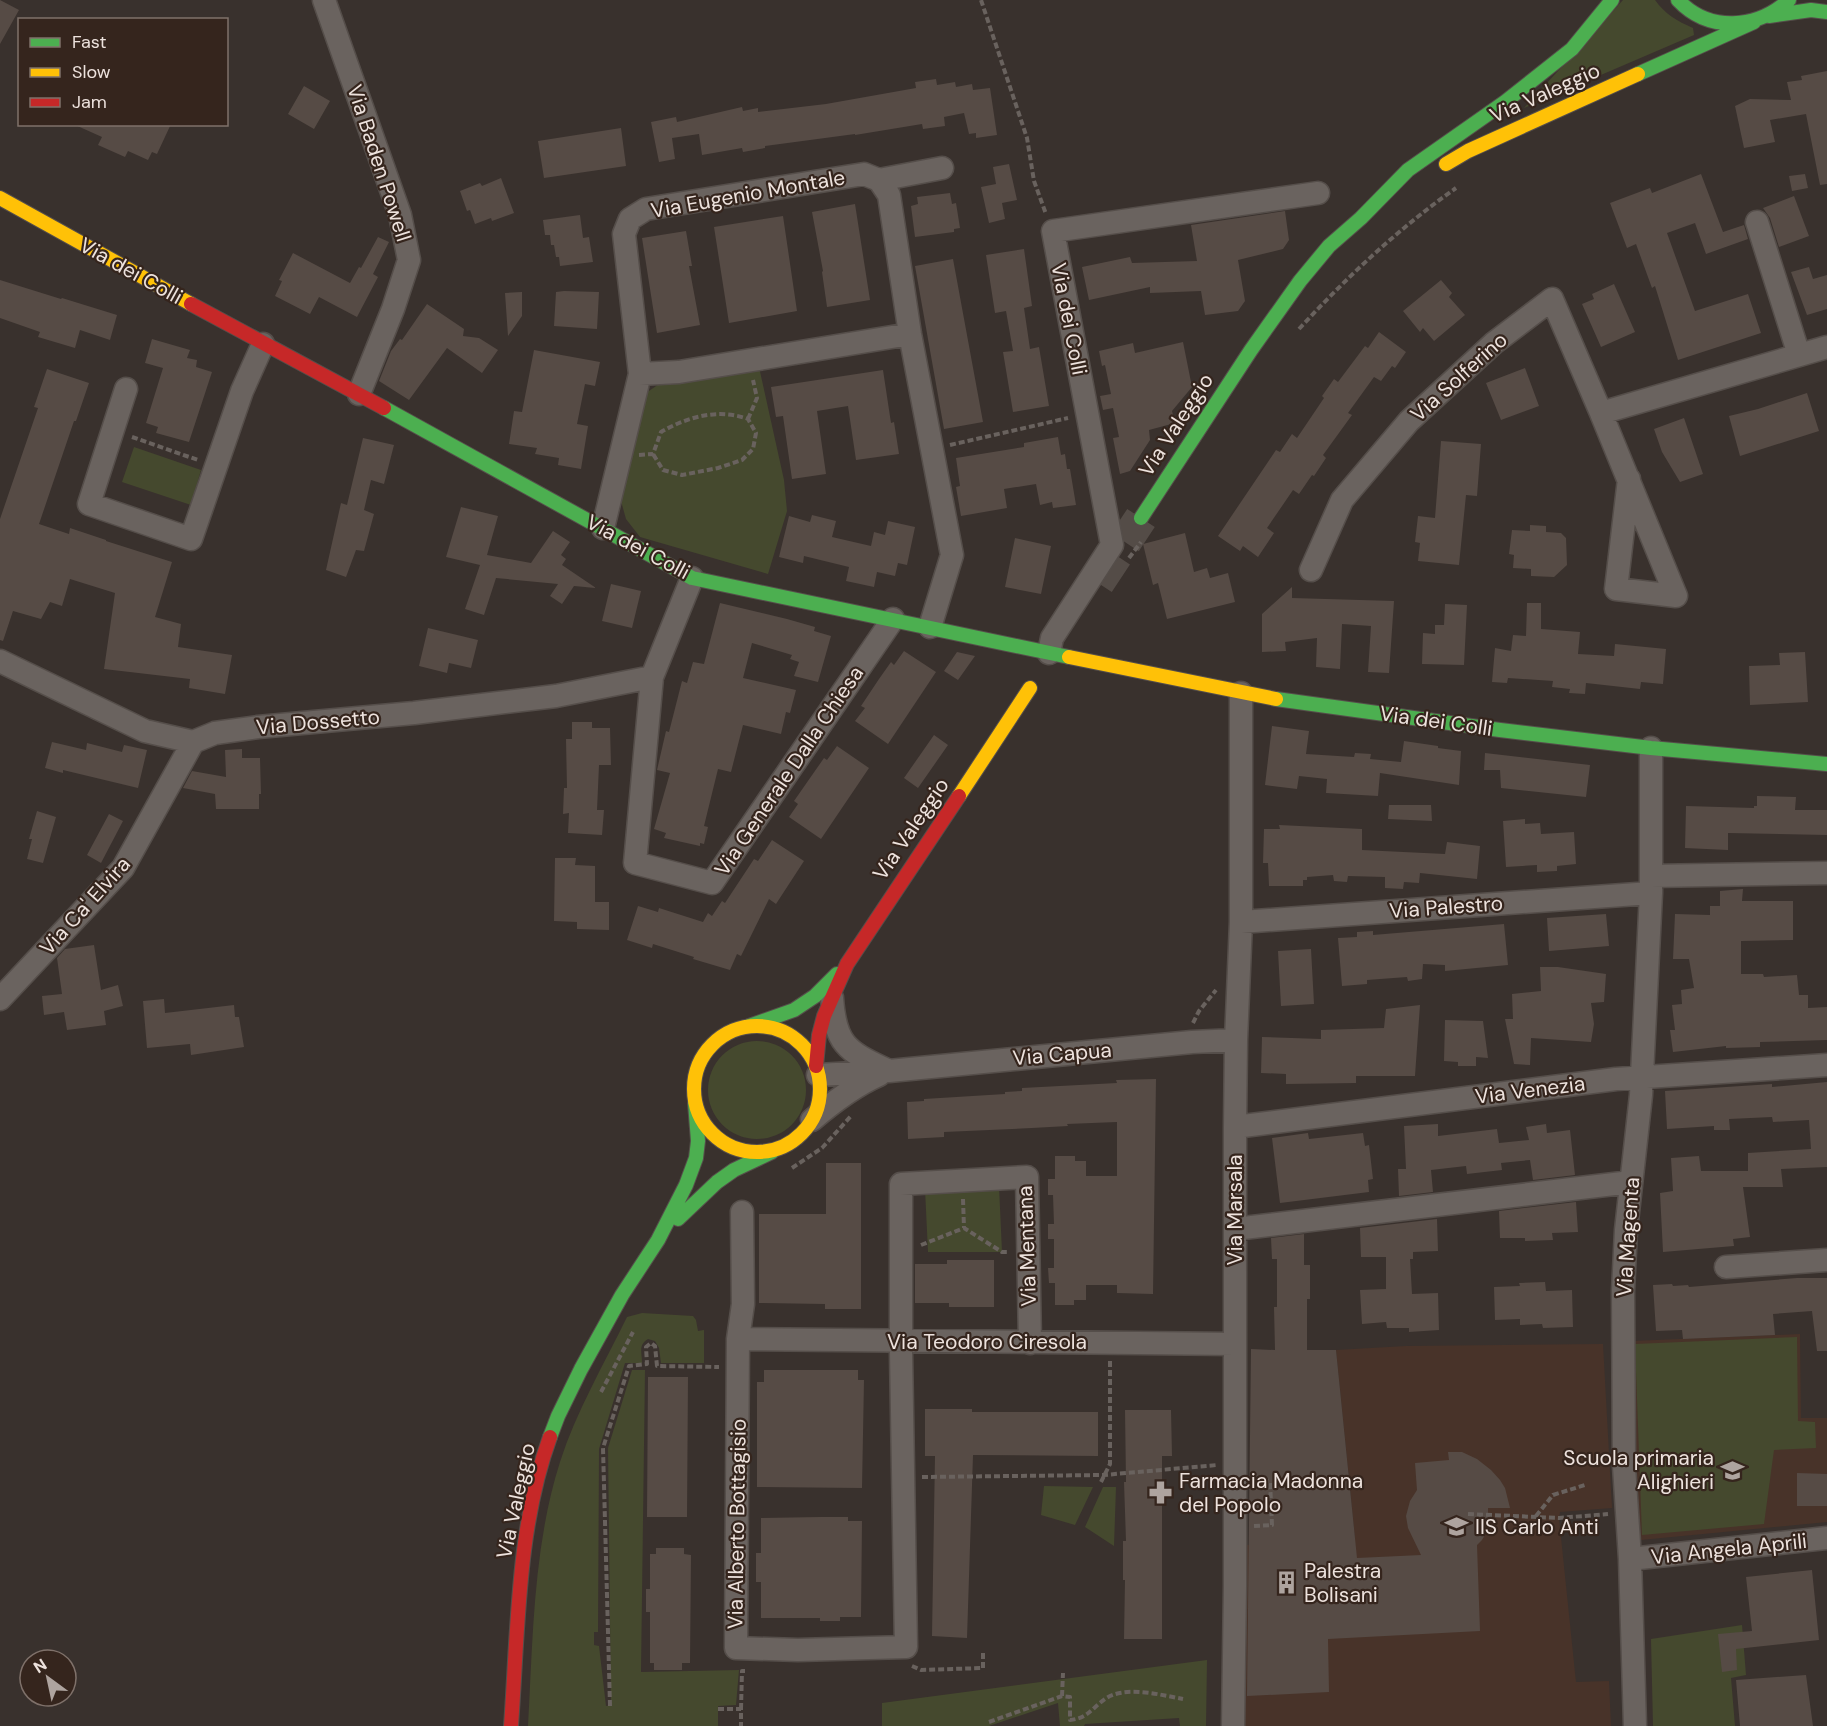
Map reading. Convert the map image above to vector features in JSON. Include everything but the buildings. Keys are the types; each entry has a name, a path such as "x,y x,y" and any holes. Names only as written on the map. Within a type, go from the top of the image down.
{"main road":[{"name":"Via Valeggio","path":"1141,518 1251,350 1300,281 1329,246 1361,218 1408,170 1505,102 1572,49 1612,0"},
{"path":"1678,0 1703,18 1728,24 1754,22"},
{"path":"1769,16 1789,0"},
{"path":"1769,16 1811,10 1827,12"},
{"name":"Via Valeggio","path":"1438,169 1468,151 1769,16"},
{"name":"Via Valeggio","path":"1361,218 1417,181"},
{"name":"Via dei Colli","path":"0,198 692,578 1241,693 1500,730 1650,748 1827,764"},
{"name":"Via Valeggio","path":"817,1070 819,1035 832,996 847,964 1030,688"},
{"name":"Via Valeggio","path":"747,1027 794,1010 815,996 847,964"},
{"path":"747,1027 764,1027 781,1031 795,1039 807,1052 817,1070 820,1090 818,1105 812,1120 798,1138 769,1151 750,1152 730,1147 714,1137 702,1121 695,1103 694,1082 699,1063 705,1054 711,1046 728,1033 747,1027"},
{"name":"Via Valeggio","path":"511,1726 523,1564 533,1499 542,1460 558,1416 581,1369 622,1295 658,1240 686,1185 696,1158 698,1141 695,1103"},
{"name":"Via Valeggio","path":"658,1240 717,1182 734,1170 788,1144"}],"street":[{"name":"Via Baden Powell","path":"324,0 400,215 409,260 393,309 358,394"},
{"name":"Via Eugenio Montale","path":"603,528 640,374 624,234 630,219 646,209 864,174 884,187 942,168"},
{"path":"884,187 952,555 930,627"},
{"path":"1053,231 1318,193"},
{"path":"1757,222 1799,356"},
{"name":"Via dei Colli","path":"1049,653 1052,638 1112,545 1053,231"},
{"name":"Via Solferino","path":"1311,570 1342,501 1409,421 1494,344 1551,299 1629,479 1676,596 1616,589 1629,479"},
{"path":"640,374 679,372 910,334"},
{"path":"126,389 89,504 191,539 242,391 263,344"},
{"path":"1601,413 1827,347"},
{"name":"Via Generale Dalla Chiesa","path":"692,578 652,677 635,862 712,883 893,620"},
{"path":"0,661 145,731 193,742"},
{"name":"Via Dossetto","path":"193,742 215,733 556,696 652,677"},
{"name":"Via Marsala","path":"1233,1726 1235,1127 1241,922 1241,693"},
{"name":"Via Ca' Elvira","path":"0,999 123,868 193,742"},
{"name":"Via Magenta","path":"1635,1726 1630,1559 1623,1466 1623,1291 1626,1230 1642,1076 1651,885 1650,748"},
{"name":"Via Palestro","path":"1241,922 1651,885 1827,873"},
{"name":"Via Capua","path":"832,996 833,1013 839,1035 847,1047 858,1057 889,1071"},
{"name":"Via Capua","path":"817,1070 889,1071 1192,1042 1236,1040"},
{"name":"Via Venezia","path":"1235,1127 1642,1076 1827,1065"},
{"name":"Via Capua","path":"812,1120 836,1099 864,1082 889,1071"},
{"name":"Via Mentana","path":"901,1341 901,1184 1027,1177 1030,1343"},
{"path":"1235,1229 1631,1182"},
{"name":"Via Alberto Bottagisio","path":"742,1212 743,1304 738,1340 736,1648 798,1650 906,1647 901,1341"},
{"path":"1726,1267 1827,1260"},
{"name":"Via Teodoro Ciresola","path":"738,1340 1235,1344"},
{"name":"Via Angela Aprili","path":"1630,1559 1827,1538"}],"path":[{"path":"981,0 1027,138 1034,181 1053,231"},
{"path":"1292,338 1327,298 1386,242 1457,187"},
{"path":"748,419 757,398 750,361"},
{"path":"932,450 1087,414"},
{"path":"700,415 736,415 748,419 756,433 753,449 742,460 718,468 682,475 663,470 653,454 661,432 700,415"},
{"path":"112,430 216,467"},
{"path":"620,455 653,454"},
{"path":"1192,1042 1191,1025 1218,986"},
{"path":"962,1181 964,1228"},
{"path":"900,1252 927,1244 964,1228"},
{"path":"964,1228 1002,1252 1029,1252"},
{"path":"1101,1482 1110,1464 1110,1342"},
{"path":"610,1706 603,1448 629,1366 647,1364 646,1347 651,1343 655,1346 657,1366 738,1368"},
{"path":"902,1477 1104,1475 1221,1465"},
{"path":"1235,1528 1272,1525 1270,1481 1256,1481 1255,1471"},
{"path":"1536,1516 1553,1495 1585,1485"},
{"path":"1468,1514 1559,1518 1627,1512"},
{"path":"741,1726 742,1671 753,1670"},
{"path":"1062,1696 1063,1673"},
{"path":"989,1722 1062,1696 1070,1697 1070,1719 1082,1719 1106,1698 1120,1692 1150,1693 1183,1699"},
{"path":"718,1709 741,1709"}],"shaded area":[{"name":"Scuola primaria Alighieri","path":"1800,1334 1801,1418 1827,1418 1827,1522 1641,1540 1638,1536 1632,1341"},
{"name":"IIS Carlo Anti","path":"1603,1344 1612,1508 1560,1512 1559,1518 1576,1682 1609,1681 1611,1726 1241,1726 1246,1545 1355,1539 1336,1350 1406,1346"}],"green space":[{"path":"1623,0 1655,0 1672,17 1693,28 1694,35 1524,108"},
{"path":"759,367 784,480 787,511 768,574 640,537 626,519 621,501 643,395 662,382"},
{"path":"134,447 201,470 191,505 122,482"},
{"path":"757,1041 776,1045 792,1055 802,1071 806,1090 802,1109 792,1125 776,1135 757,1139 738,1135 722,1125 712,1109 708,1090 712,1071 722,1055 738,1045"},
{"path":"999,1186 1002,1252 928,1252 925,1189"},
{"path":"642,1313 693,1316 698,1331 704,1330 704,1363 661,1363 659,1348 655,1341 648,1339 645,1341 641,1349 642,1363 625,1363 599,1449 598,1632 594,1632 594,1645 599,1646 606,1706 611,1705 608,1448 632,1370 645,1370 641,1672 739,1670 736,1705 718,1706 718,1726 528,1726 539,1560 551,1494 567,1443 600,1370 627,1317"},
{"name":"Scuola primaria Alighieri","path":"1797,1337 1798,1421 1815,1422 1816,1448 1774,1450 1764,1524 1642,1535 1635,1344"},
{"path":"1044,1486 1093,1487 1075,1525 1041,1515"},
{"path":"1103,1487 1116,1487 1114,1546 1085,1527"},
{"path":"1742,1625 1746,1675 1731,1678 1735,1726 1653,1726 1651,1639"},
{"path":"1207,1660 1206,1726 1180,1726 1179,1718 1060,1726 1058,1703 989,1726 882,1726 882,1703"}],"tunnel":[{"path":"1098,583 1141,518"}],"traffic: fast":[{"path":"1141,518 1251,350 1300,281 1329,246 1361,218 1408,170 1505,102 1572,49 1612,0"},
{"path":"1678,0 1690,11 1704,18 1733,23 1763,17 1789,0"},
{"path":"1769,16 1811,10 1827,12"},
{"path":"1638,74 1754,22"},
{"path":"384,408 692,578 1069,657"},
{"path":"1276,699 1651,748 1827,764"},
{"path":"749,1026 794,1010 815,996 837,974"},
{"path":"550,1437 581,1369 622,1295 658,1240 686,1185 696,1158 698,1141 695,1103"},
{"path":"678,1219 717,1182 734,1170 772,1152"}],"traffic: slow":[{"path":"1446,164 1468,151 1638,74"},
{"path":"0,198 191,304"},
{"path":"1069,657 1276,699"},
{"path":"959,796 1030,688"},
{"path":"757,1026 781,1031 801,1045 815,1065 820,1089 815,1113 801,1133 781,1147 757,1152 733,1147 713,1133 699,1113 694,1089 699,1065 713,1045 733,1031 757,1026"}],"traffic: jam":[{"path":"191,304 384,408"},
{"path":"816,1066 819,1035 824,1016 847,964 959,796"},
{"path":"511,1726 525,1543 539,1471 550,1437"}],"place":[{"name":"Scuola primaria Alighieri","path":"1732,1470"},
{"name":"Farmacia Madonna del Popolo","path":"1161,1493"},
{"name":"IIS Carlo Anti","path":"1457,1527"},
{"name":"Palestra Bolisani","path":"1286,1583"}]}
